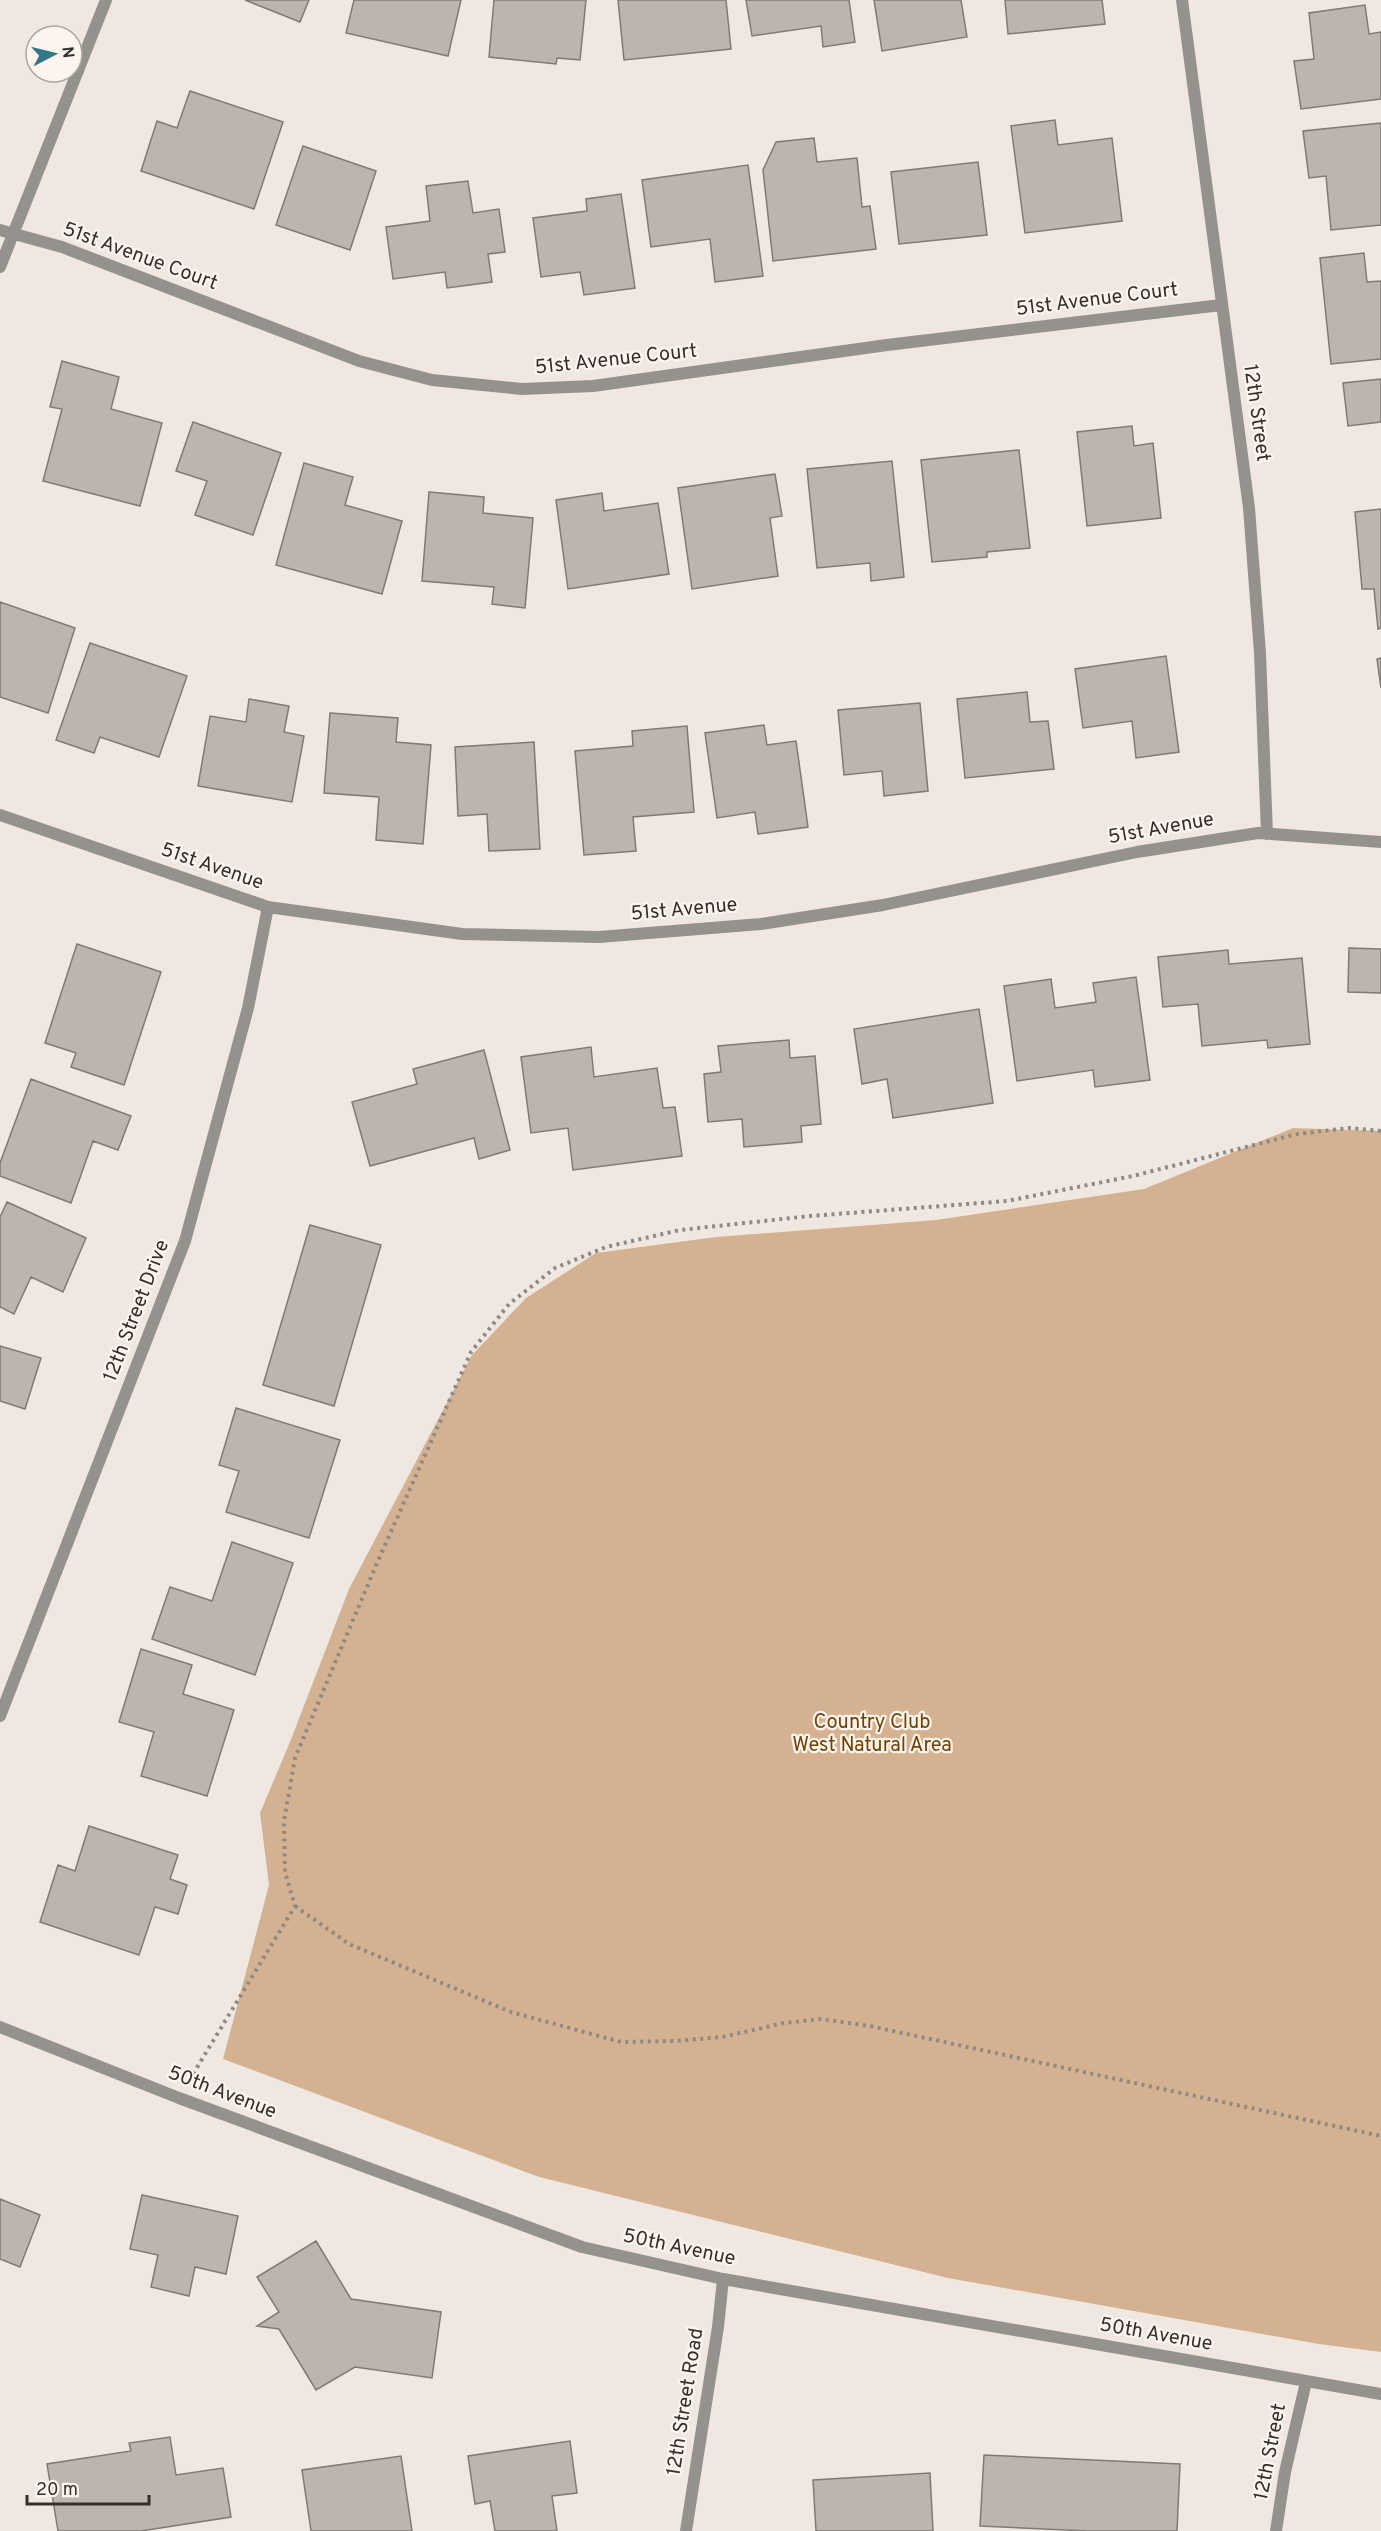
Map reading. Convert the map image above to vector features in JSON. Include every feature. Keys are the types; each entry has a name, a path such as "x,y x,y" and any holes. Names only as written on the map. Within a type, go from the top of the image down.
{"street":[{"path":"0,267 106,0"},
{"name":"12th Street","path":"1182,0 1249,508 1260,653 1267,834"},
{"name":"51st Avenue Court","path":"0,230 62,247 359,361 432,380 522,389 594,386 887,345 1221,305"},
{"name":"51st Avenue","path":"0,814 268,907 462,934 599,937 761,924 883,905 1137,852 1267,834 1381,842"},
{"name":"12th Street Drive","path":"0,1716 185,1241 248,1008 268,907"},
{"name":"50th Avenue","path":"0,2027 179,2098 582,2247 723,2279 1381,2394"},
{"name":"12th Street Road","path":"686,2531 718,2327 723,2279"},
{"name":"12th Street","path":"1276,2531 1285,2472 1306,2382"}],"path":[{"path":"1381,1131 1349,1128 1297,1134 1133,1176 1007,1201 810,1216 680,1230 606,1247 555,1268 509,1304 471,1352 377,1563 295,1758 284,1821 285,1872 295,1906 349,1944 511,2012 621,2042 676,2042 722,2037 784,2023 821,2019 882,2029 1381,2136"},
{"path":"179,2098 295,1906"}],"green space":[{"name":"Country Club West Natural Area","path":"1293,1128 1381,1131 1381,2352 1319,2344 948,2278 539,2177 223,2059 269,1885 260,1813 349,1589 472,1355 526,1298 596,1253 716,1237 936,1220 1144,1189"}],"building":[{"path":"245,0 309,0 300,22"},
{"path":"354,0 461,0 448,56 346,33"},
{"path":"494,0 586,0 580,60 557,58 556,64 489,57"},
{"path":"618,0 726,0 731,49 624,60"},
{"path":"746,0 849,0 855,42 823,47 821,26 752,36"},
{"path":"874,0 961,0 967,37 882,51"},
{"path":"1005,0 1102,0 1105,24 1008,34"},
{"path":"1365,5 1369,34 1381,32 1381,99 1301,109 1294,61 1314,59 1309,13"},
{"path":"190,91 283,122 254,209 141,171 157,121 177,128"},
{"path":"1055,120 1058,145 1112,138 1122,221 1025,233 1011,126"},
{"path":"1381,123 1381,225 1331,230 1326,176 1309,178 1303,131"},
{"path":"814,138 817,162 857,158 862,207 870,206 876,249 773,261 763,170 776,142"},
{"path":"303,146 376,171 350,250 276,225"},
{"path":"978,162 987,235 899,244 891,172"},
{"path":"748,165 763,276 715,282 710,239 651,247 642,180"},
{"path":"468,181 473,213 499,209 505,252 488,254 492,282 447,288 445,272 393,279 386,227 430,221 426,186"},
{"path":"621,194 635,288 584,295 580,272 541,277 533,218 587,211 586,199"},
{"path":"1364,253 1367,282 1381,281 1381,359 1331,364 1320,258"},
{"path":"62,361 119,377 111,409 162,423 140,506 43,481 62,409 50,407"},
{"path":"1381,379 1381,422 1348,426 1343,383"},
{"path":"193,422 281,453 253,535 195,515 207,481 176,471"},
{"path":"1132,426 1134,446 1153,443 1161,518 1087,526 1077,432"},
{"path":"1019,450 1030,548 987,552 987,557 932,562 921,460"},
{"path":"892,461 904,577 871,581 870,563 817,568 807,469"},
{"path":"304,463 353,477 345,505 402,521 382,594 276,565"},
{"path":"775,474 782,516 770,518 778,576 692,589 678,488"},
{"path":"429,492 484,497 483,513 533,518 525,608 492,604 494,587 422,581"},
{"path":"602,493 604,511 658,503 669,574 568,589 556,500"},
{"path":"1381,509 1381,628 1378,629 1374,589 1362,589 1355,512"},
{"path":"0,602 75,628 48,713 0,697"},
{"path":"90,643 187,676 159,757 100,737 94,753 56,740"},
{"path":"1166,656 1179,752 1136,758 1132,721 1083,728 1075,669"},
{"path":"1381,658 1381,688 1377,659"},
{"path":"1027,692 1030,722 1048,721 1054,769 965,778 957,699"},
{"path":"249,699 289,706 284,732 304,736 292,802 198,786 210,716 246,722"},
{"path":"920,703 928,791 884,796 882,771 844,775 838,710"},
{"path":"330,713 398,718 396,742 431,745 423,844 376,840 379,797 324,793"},
{"path":"764,725 767,745 796,741 808,827 758,834 755,812 717,818 705,733"},
{"path":"687,726 694,812 633,817 636,851 584,855 575,751 633,746 632,731"},
{"path":"534,742 540,849 489,851 487,814 458,816 455,747"},
{"path":"77,944 161,972 124,1085 71,1067 76,1053 45,1043"},
{"path":"1349,948 1381,949 1381,993 1348,992"},
{"path":"1228,950 1229,964 1302,958 1310,1044 1268,1048 1267,1040 1202,1046 1198,1004 1163,1007 1158,957"},
{"path":"1136,977 1150,1080 1095,1087 1093,1070 1017,1081 1004,986 1051,979 1055,1008 1096,1002 1093,983"},
{"path":"979,1009 993,1103 893,1118 887,1079 862,1084 854,1029"},
{"path":"789,1040 790,1058 815,1056 821,1124 801,1126 802,1142 744,1147 742,1119 708,1122 704,1074 721,1072 718,1046"},
{"path":"591,1047 594,1077 657,1068 663,1108 675,1107 682,1156 573,1170 568,1128 531,1133 521,1057"},
{"path":"484,1050 510,1150 479,1159 474,1138 370,1166 352,1102 417,1084 413,1069"},
{"path":"31,1079 131,1116 118,1150 93,1141 71,1203 0,1176 0,1163"},
{"path":"7,1202 86,1238 63,1292 31,1277 14,1314 0,1307 0,1217"},
{"path":"310,1225 381,1245 334,1406 263,1385"},
{"path":"0,1346 41,1358 25,1409 0,1401"},
{"path":"236,1408 340,1440 309,1538 226,1512 239,1471 219,1465"},
{"path":"232,1542 293,1563 255,1675 152,1639 170,1587 212,1601"},
{"path":"141,1649 192,1665 183,1694 234,1710 207,1796 141,1776 154,1732 119,1722"},
{"path":"89,1826 178,1855 170,1879 187,1885 178,1914 155,1907 139,1955 40,1922 58,1865 75,1871"},
{"path":"142,2195 238,2216 226,2274 195,2267 189,2296 151,2287 158,2255 130,2249"},
{"path":"0,2199 40,2215 20,2267 0,2259"},
{"path":"316,2241 351,2299 441,2312 432,2378 355,2367 316,2390 279,2329 257,2326 279,2312 257,2277"},
{"path":"170,2437 176,2475 223,2468 231,2517 141,2531 58,2531 47,2464 131,2451 129,2443"},
{"path":"570,2441 577,2493 552,2496 557,2531 495,2531 490,2501 475,2504 468,2456"},
{"path":"984,2455 1180,2464 1177,2531 1088,2531 980,2526"},
{"path":"401,2456 412,2531 311,2531 302,2470"},
{"path":"930,2473 933,2531 816,2531 813,2480"}]}
